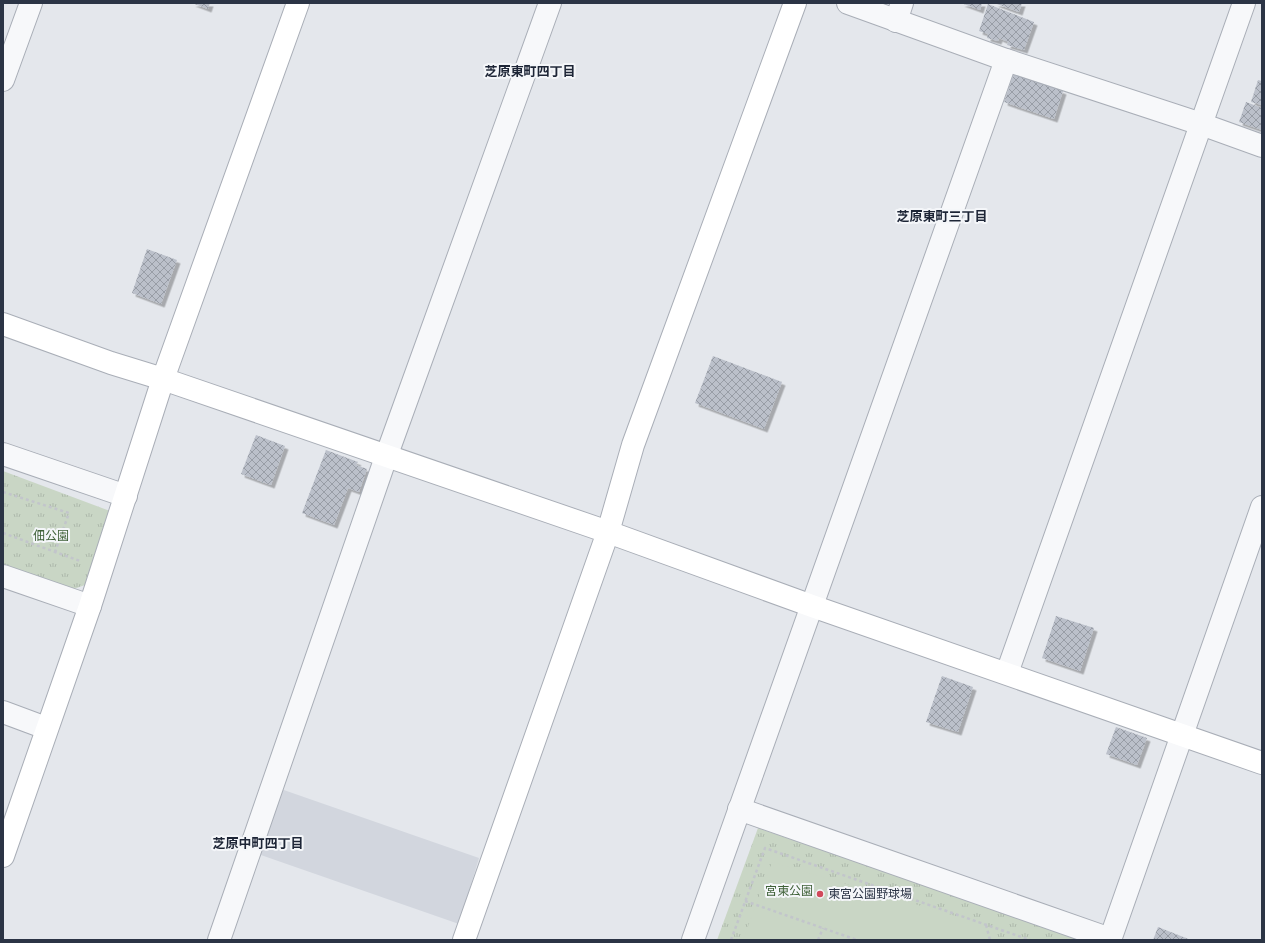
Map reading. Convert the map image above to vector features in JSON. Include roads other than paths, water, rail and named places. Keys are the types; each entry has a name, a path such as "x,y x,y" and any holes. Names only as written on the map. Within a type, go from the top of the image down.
{"street":[{"path":"3,80 31,3"},
{"path":"3,856 46,728 90,606 162,379 298,3"},
{"path":"219,940 386,457 550,3"},
{"path":"464,940 608,532 633,445 795,3"},
{"path":"848,3 899,12 1006,60 1201,124 1262,146"},
{"path":"1007,673 1244,3"},
{"path":"693,940 1006,60"},
{"path":"3,324 111,363 162,379 608,532 812,606 1262,763"},
{"path":"3,454 126,496"},
{"path":"739,809 1110,940 1262,507"},
{"path":"3,576 90,606"},
{"path":"3,712 46,728"}],"place":[{"name":"東宮公園野球場","path":"820,894"}],"district":[{"name":"芝原東町四丁目","path":"530,72"},
{"name":"芝原東町三丁目","path":"942,217"},
{"name":"芝原中町四丁目","path":"258,844"}],"park label":[{"name":"佃公園","path":"51,536"},
{"name":"宮東公園","path":"789,891"}]}
